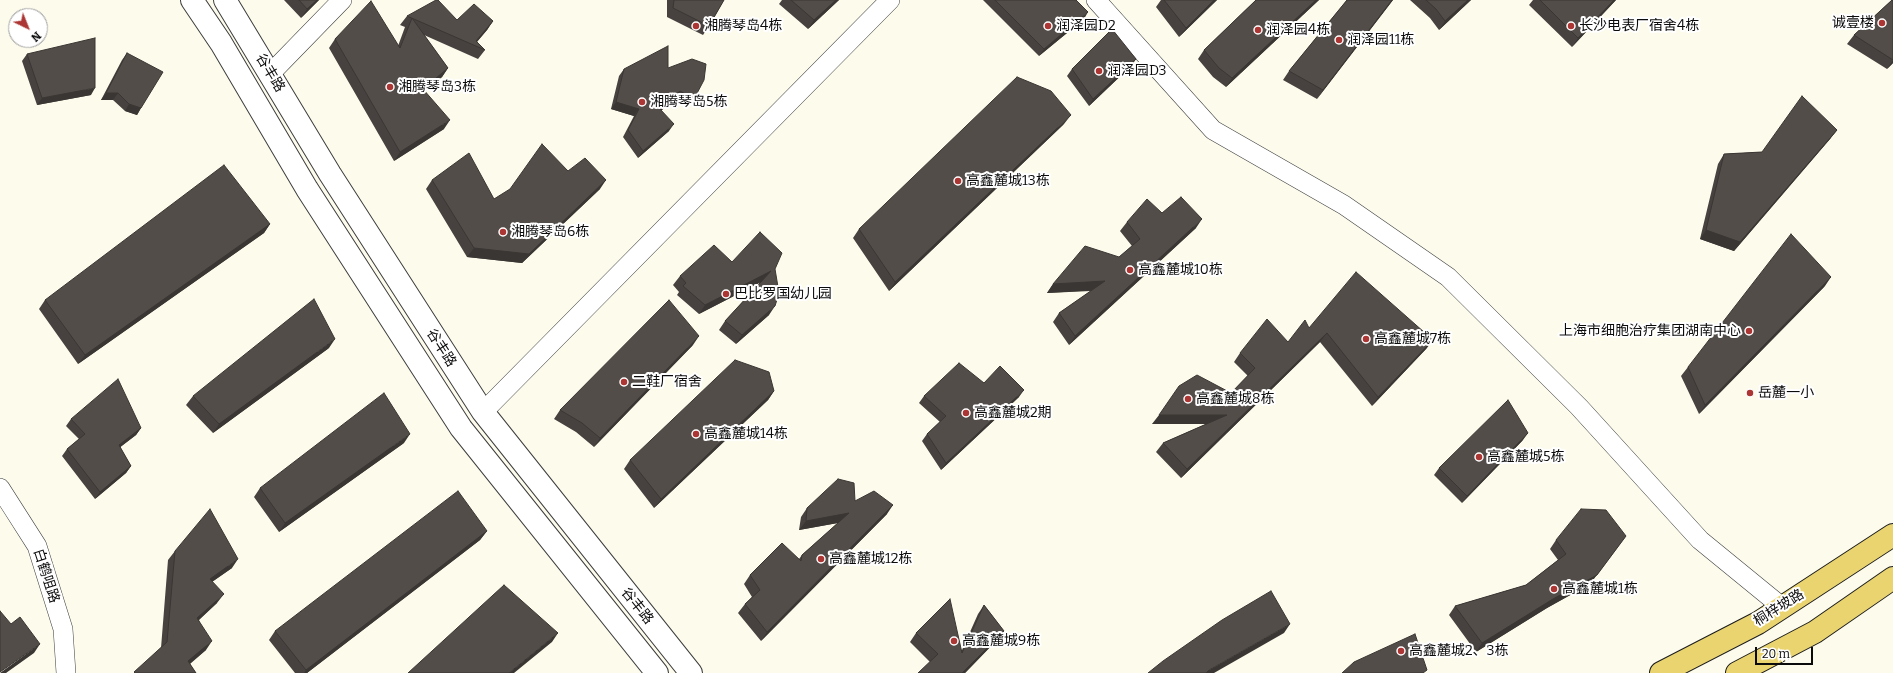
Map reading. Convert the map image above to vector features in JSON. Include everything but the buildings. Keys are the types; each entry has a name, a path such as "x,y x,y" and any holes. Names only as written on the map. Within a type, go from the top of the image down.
{"main road":[{"name":"桐梓坡路","path":"1661,673 1758,623 1893,535"},
{"path":"1737,673 1815,632 1893,578"}],"street":[{"name":"谷丰路","path":"192,0 220,43 307,188 461,428 657,673"},
{"name":"谷丰路","path":"224,0 330,174 483,412 691,673"},
{"path":"270,74 342,0"},
{"path":"483,412 890,0"},
{"path":"1096,0 1213,130 1344,204 1448,277 1579,407 1700,540 1782,607"},
{"name":"白鹤咀路","path":"0,488 37,546 63,629 66,673"}],"place":[{"name":"诚壹楼","path":"1882,23"},
{"name":"湘腾琴岛4栋","path":"696,26"},
{"name":"润泽园D2","path":"1048,26"},
{"name":"长沙电表厂宿舍4栋","path":"1571,26"},
{"name":"润泽园4栋","path":"1258,30"},
{"name":"润泽园11栋","path":"1339,40"},
{"name":"润泽园D3","path":"1099,71"},
{"name":"湘腾琴岛3栋","path":"390,87"},
{"name":"湘腾琴岛5栋","path":"642,102"},
{"name":"高鑫麓城13栋","path":"958,181"},
{"name":"湘腾琴岛6栋","path":"503,232"},
{"name":"高鑫麓城10栋","path":"1130,270"},
{"name":"巴比罗国幼儿园","path":"726,294"},
{"name":"上海市细胞治疗集团湖南中心","path":"1749,331"},
{"name":"高鑫麓城7栋","path":"1366,339"},
{"name":"二鞋厂宿舍","path":"624,382"},
{"name":"岳麓一小","path":"1750,393"},
{"name":"高鑫麓城8栋","path":"1188,399"},
{"name":"高鑫麓城2期","path":"966,413"},
{"name":"高鑫麓城14栋","path":"696,434"},
{"name":"高鑫麓城5栋","path":"1479,457"},
{"name":"高鑫麓城12栋","path":"821,559"},
{"name":"高鑫麓城1栋","path":"1554,589"},
{"name":"高鑫麓城9栋","path":"954,641"},
{"name":"高鑫麓城2、3栋","path":"1401,651"}]}
